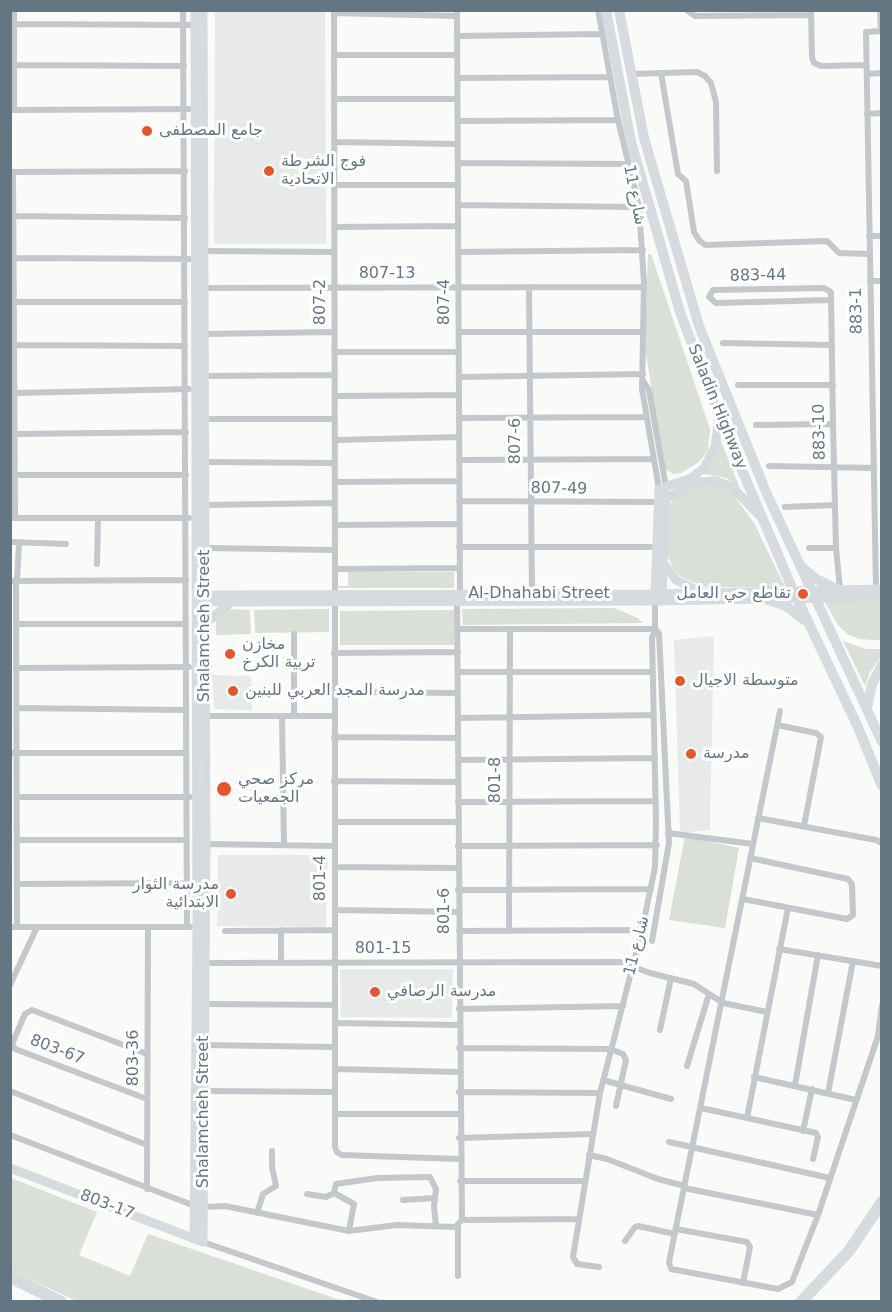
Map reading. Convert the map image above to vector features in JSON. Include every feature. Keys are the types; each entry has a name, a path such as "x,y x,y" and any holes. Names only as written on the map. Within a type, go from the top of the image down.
{"highway":[{"path":"801,1302 849,1251 882,1202"},
{"path":"10,1279 61,1302"}],"main road":[{"name":"Saladin Highway","path":"606,10 631,142 668,280 719,416 795,594 857,725 882,786"},
{"name":"Saladin Highway","path":"619,10 630,75 661,203 699,326 797,563 882,742"},
{"path":"797,563 816,579 838,589"},
{"path":"766,599 786,606 810,628"},
{"path":"867,708 872,684 882,665"}],"street":[{"path":"14,10 12,110 195,109"},
{"path":"19,543 19,561 14,581 16,708 13,753 17,884 14,927 192,927 186,882 186,840 191,797 186,753 186,710 191,667 186,624 186,580 191,518 186,475 186,432 191,389 185,346 183,10"},
{"name":"Shalamcheh Street","path":"195,10 195,109 203,288 204,419 204,548 191,667 192,927 200,1207"},
{"name":"Shalamcheh Street","path":"199,1241 205,1091 203,1045 206,844 205,624 191,518 191,389 200,255 202,10"},
{"name":"شارع 11","path":"598,10 609,77 639,207 644,287 642,332 644,382 642,389 654,459 662,488"},
{"path":"880,10 881,31"},
{"path":"334,12 457,13"},
{"name":"807-2","path":"334,12 335,598"},
{"path":"688,12 695,16 811,13 814,63 821,66 866,65"},
{"name":"807-4","path":"457,13 458,597"},
{"path":"14,24 195,25"},
{"name":"883-1","path":"880,592 874,468 866,32 881,31"},
{"path":"457,36 601,34"},
{"path":"334,55 457,55"},
{"path":"14,65 184,66"},
{"path":"630,75 699,72 711,83 716,102 717,171"},
{"path":"661,73 678,172 686,181 694,232 699,240 705,245 825,241 832,244 839,253 870,254"},
{"path":"867,74 882,73"},
{"path":"457,78 609,77"},
{"path":"334,99 457,99"},
{"path":"867,114 882,113"},
{"path":"458,121 618,120"},
{"path":"334,142 458,144"},
{"path":"458,163 628,164"},
{"path":"184,171 12,172 14,216 12,345 15,393 13,518 191,518"},
{"path":"334,185 458,185"},
{"path":"458,205 639,207"},
{"path":"14,216 185,218"},
{"path":"334,227 458,226"},
{"path":"869,236 882,236"},
{"path":"458,252 643,250"},
{"path":"14,258 185,259 200,255 334,252"},
{"path":"870,281 882,281"},
{"name":"807-6","path":"529,287 532,594"},
{"name":"807-13","path":"203,288 644,287"},
{"name":"883-44","path":"829,289 713,290 709,297 716,303 831,300"},
{"name":"883-10","path":"829,289 838,589"},
{"path":"14,302 185,302"},
{"path":"459,332 642,332"},
{"path":"203,334 334,333"},
{"path":"723,343 832,345"},
{"path":"12,345 185,346"},
{"path":"334,352 459,352"},
{"path":"459,377 643,374"},
{"path":"203,375 334,375"},
{"path":"872,376 882,376"},
{"name":"شارع 11","path":"644,382 649,390 663,500 664,564 657,596"},
{"path":"738,385 833,385"},
{"path":"15,393 191,389"},
{"path":"334,396 459,395"},
{"path":"662,488 691,478 708,463 715,447 719,416"},
{"path":"459,418 646,417"},
{"path":"204,419 335,419"},
{"path":"756,425 834,424"},
{"path":"15,434 186,432"},
{"path":"335,440 459,437"},
{"path":"459,460 654,459"},
{"path":"204,462 335,463"},
{"path":"769,466 874,468"},
{"path":"15,475 186,475"},
{"path":"335,482 459,481"},
{"path":"663,500 697,482 716,481 732,487 763,518"},
{"name":"شارع 11","path":"599,1267 578,1264 574,1261 600,1093 642,930 657,845 652,638 655,629 657,547 663,500"},
{"name":"807-49","path":"459,501 663,500"},
{"path":"204,505 335,503"},
{"path":"785,507 835,506"},
{"path":"96,564 98,518"},
{"path":"335,525 459,524"},
{"path":"11,542 66,544"},
{"path":"459,547 657,547"},
{"path":"204,548 335,550"},
{"path":"809,548 836,548"},
{"path":"10,560 19,561"},
{"path":"664,564 676,580 703,593"},
{"path":"335,569 459,568"},
{"path":"14,581 186,580"},
{"name":"Al-Dhahabi Street","path":"813,594 838,589 880,592"},
{"name":"Al-Dhahabi Street","path":"200,598 657,596 703,593 880,592"},
{"name":"Al-Dhahabi Street","path":"458,597 532,594 766,599 795,594"},
{"name":"801-6","path":"458,597 460,1181 458,1276"},
{"name":"Al-Dhahabi Street","path":"200,598 231,603 335,598"},
{"name":"801-4","path":"335,598 335,1023 333,1047 337,1152 342,1155 459,1159"},
{"path":"205,624 214,614 231,603"},
{"path":"16,624 186,624"},
{"path":"458,629 655,629 662,640 668,833 666,865 652,940"},
{"name":"801-8","path":"508,931 510,630"},
{"path":"294,634 294,716"},
{"path":"334,653 458,651"},
{"path":"16,668 191,667"},
{"path":"458,672 653,672"},
{"path":"334,692 458,693"},
{"path":"16,708 186,710"},
{"path":"780,711 723,1003 675,1231 669,1265 671,1269 778,1289 788,1286 794,1277 818,1215 878,1036 882,1005"},
{"path":"458,718 654,715"},
{"path":"205,716 334,716"},
{"path":"282,716 284,845"},
{"path":"777,724 816,733 821,737 804,826"},
{"path":"334,737 458,738"},
{"path":"13,753 186,753"},
{"path":"458,760 655,758"},
{"path":"334,781 458,782"},
{"path":"16,797 191,797"},
{"path":"458,802 655,801"},
{"path":"758,818 882,843"},
{"path":"656,821 668,821"},
{"path":"334,822 458,822"},
{"path":"668,833 753,843"},
{"path":"17,840 186,840"},
{"path":"206,844 335,846"},
{"path":"458,846 657,845"},
{"path":"743,899 849,919 853,915 851,882 844,877 750,858"},
{"path":"335,867 458,868"},
{"path":"17,884 186,882"},
{"path":"459,890 651,889"},
{"path":"747,1118 788,908"},
{"path":"335,910 459,912"},
{"path":"10,985 37,927"},
{"name":"803-36","path":"147,1189 148,927"},
{"path":"281,930 281,962"},
{"path":"225,931 335,930"},
{"path":"459,931 642,930"},
{"path":"779,949 882,966"},
{"path":"795,1085 818,955"},
{"path":"828,1093 853,961"},
{"name":"801-15","path":"205,963 620,962 650,973 694,984 723,1003"},
{"path":"660,1030 671,978"},
{"path":"687,1066 709,994"},
{"path":"723,1003 767,1012"},
{"path":"205,1004 335,1005"},
{"path":"459,1009 622,1006"},
{"name":"803-67","path":"147,1054 32,1010 25,1014 12,1044 15,1049 147,1099"},
{"path":"335,1023 459,1025"},
{"path":"203,1045 333,1047"},
{"path":"459,1048 610,1050 626,1056 616,1106"},
{"path":"335,1069 459,1072"},
{"path":"754,1077 856,1100"},
{"path":"603,1080 671,1099"},
{"path":"803,1131 812,1089"},
{"path":"10,1091 147,1145"},
{"path":"205,1091 335,1092"},
{"path":"459,1092 600,1093"},
{"path":"701,1108 818,1136 813,1159"},
{"path":"335,1114 459,1114"},
{"path":"459,1138 593,1134"},
{"path":"10,1135 147,1189 200,1207 221,1205 349,1231 397,1225 436,1226 460,1222 579,1219"},
{"path":"669,1142 830,1178"},
{"path":"257,1213 263,1194 276,1186 272,1167 272,1151"},
{"path":"589,1155 607,1159 684,1187 818,1215"},
{"name":"803-17","path":"10,1168 199,1241"},
{"path":"334,1193 336,1184 346,1182 377,1178 430,1178 436,1189 436,1226"},
{"path":"460,1181 585,1180"},
{"path":"334,1193 354,1204 349,1231"},
{"path":"308,1194 326,1197 334,1193"},
{"path":"403,1200 435,1198"},
{"path":"625,1242 638,1226 747,1242 750,1247 743,1283"},
{"path":"199,1241 377,1302"}],"shaded area":[{"path":"215,11 325,11 326,244 214,244"},
{"path":"648,254 651,254 710,429 708,450 699,462 681,473 673,474 664,468 645,347"},
{"path":"720,439 740,488 726,478 704,474 716,455"},
{"path":"697,484 724,487 733,494 754,523 785,587 703,587 680,576 674,570 666,552 670,504 674,498"},
{"path":"348,572 454,572 454,588 338,588 338,586 348,586"},
{"path":"881,601 881,640 860,639 847,634 838,625 825,602"},
{"path":"614,608 638,618 643,623 463,625 462,609"},
{"path":"225,609 250,610 251,634 216,635 216,618"},
{"path":"329,609 329,632 255,633 254,610"},
{"path":"454,610 454,645 340,645 340,611"},
{"path":"714,636 710,830 680,833 674,640"},
{"path":"843,641 866,649 881,649 881,657 870,672 865,686"},
{"path":"212,675 251,676 252,710 214,709"},
{"path":"685,836 739,848 725,928 669,920"},
{"path":"218,855 328,855 326,927 217,926"},
{"path":"340,969 453,969 452,1018 341,1017"},
{"path":"11,1178 97,1212 79,1255 130,1276 148,1234 343,1301 77,1301 11,1271"}],"place":[{"name":"جامع المصطفى","path":"147,131"},
{"name":"فوج الشرطة الاتحادية","path":"269,171"},
{"name":"تقاطع حي العامل","path":"803,594"},
{"name":"مخازن تربية الكرخ","path":"230,654"},
{"name":"متوسطة الاجيال","path":"680,681"},
{"name":"مدرسة المجد العربي للبنين","path":"233,691"},
{"name":"مدرسة","path":"691,754"},
{"name":"مركز صحي الجمعيات","path":"224,789"},
{"name":"مدرسة الثوار الابتدائية","path":"231,894"},
{"name":"مدرسة الرصافي","path":"375,992"}]}
